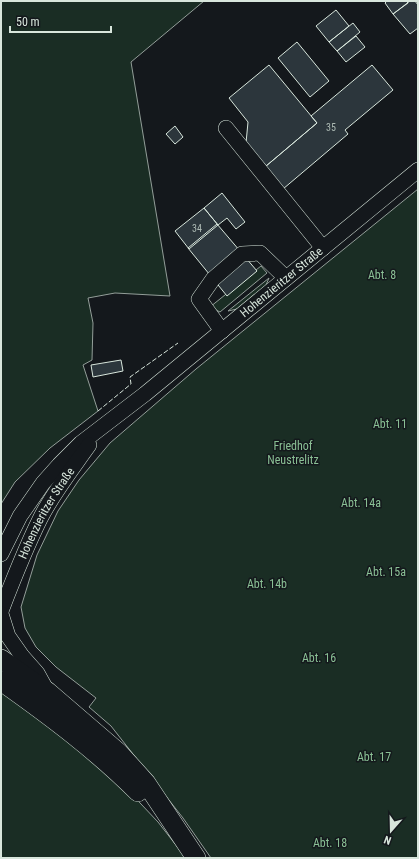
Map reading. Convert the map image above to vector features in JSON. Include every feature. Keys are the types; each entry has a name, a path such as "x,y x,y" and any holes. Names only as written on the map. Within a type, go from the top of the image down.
{"main road":[{"path":"1,659 48,692 120,752 146,783 196,858"},
{"path":"1,681 60,724 120,774 176,829"}],"street":[{"path":"226,128 323,248"},
{"name":"Hohenzieritzer Straße","path":"1,554 20,516 43,483 81,443 145,394 418,170"},
{"path":"222,331 199,299 213,279 242,254 260,253 286,278"},
{"name":"Hohenzieritzer Straße","path":"1,613 16,570 41,518 64,480 91,443 145,394"},
{"path":"1,613 8,636 22,656 37,673 48,692"}],"green space":[{"path":"1,1 204,1 131,62 170,296 115,293 88,298 93,323 92,360 83,365 98,411 50,448 15,482 1,504"},
{"name":"Friedhof Neustrelitz","path":"418,189 418,858 211,858 183,818 111,726 89,707 96,698 56,667 36,647 25,628 21,607 37,555 58,511 79,480 110,443 196,369"},
{"path":"261,266 267,273 220,312 210,307"},
{"path":"269,278 266,285 237,309 228,311"},
{"path":"1,689 124,786 158,822 186,858 1,858"}],"building":[{"path":"387,1 406,1 408,3 393,14 385,3"},
{"path":"410,1 415,1 418,5 418,28 410,34 393,14"},
{"path":"336,10 349,26 329,42 316,26"},
{"path":"353,23 360,32 337,51 329,42"},
{"path":"356,36 365,47 346,62 337,51"},
{"path":"297,42 329,81 310,97 278,58"},
{"path":"269,65 317,123 266,166 246,143 248,122 229,98"},
{"path":"372,65 393,90 345,130 348,134 283,189 265,167 317,123 311,116"},
{"path":"175,126 183,137 175,144 166,134"},
{"path":"222,193 245,222 236,229 227,218 218,225 204,208"},
{"path":"204,208 218,225 189,249 175,231"},
{"path":"217,224 257,271 227,296 188,248"},
{"path":"121,360 123,371 93,377 91,365"}],"fence":[{"path":"98,411 131,384 130,377 178,343"}],"park label":[{"name":"Abt. 8","path":"382,275"},
{"name":"Abt. 11","path":"390,424"},
{"name":"Abt. 14a","path":"361,503"},
{"name":"Abt. 15a","path":"386,572"},
{"name":"Abt. 14b","path":"267,584"},
{"name":"Abt. 16","path":"319,658"},
{"name":"Abt. 17","path":"374,757"},
{"name":"Abt. 18","path":"330,843"}]}
